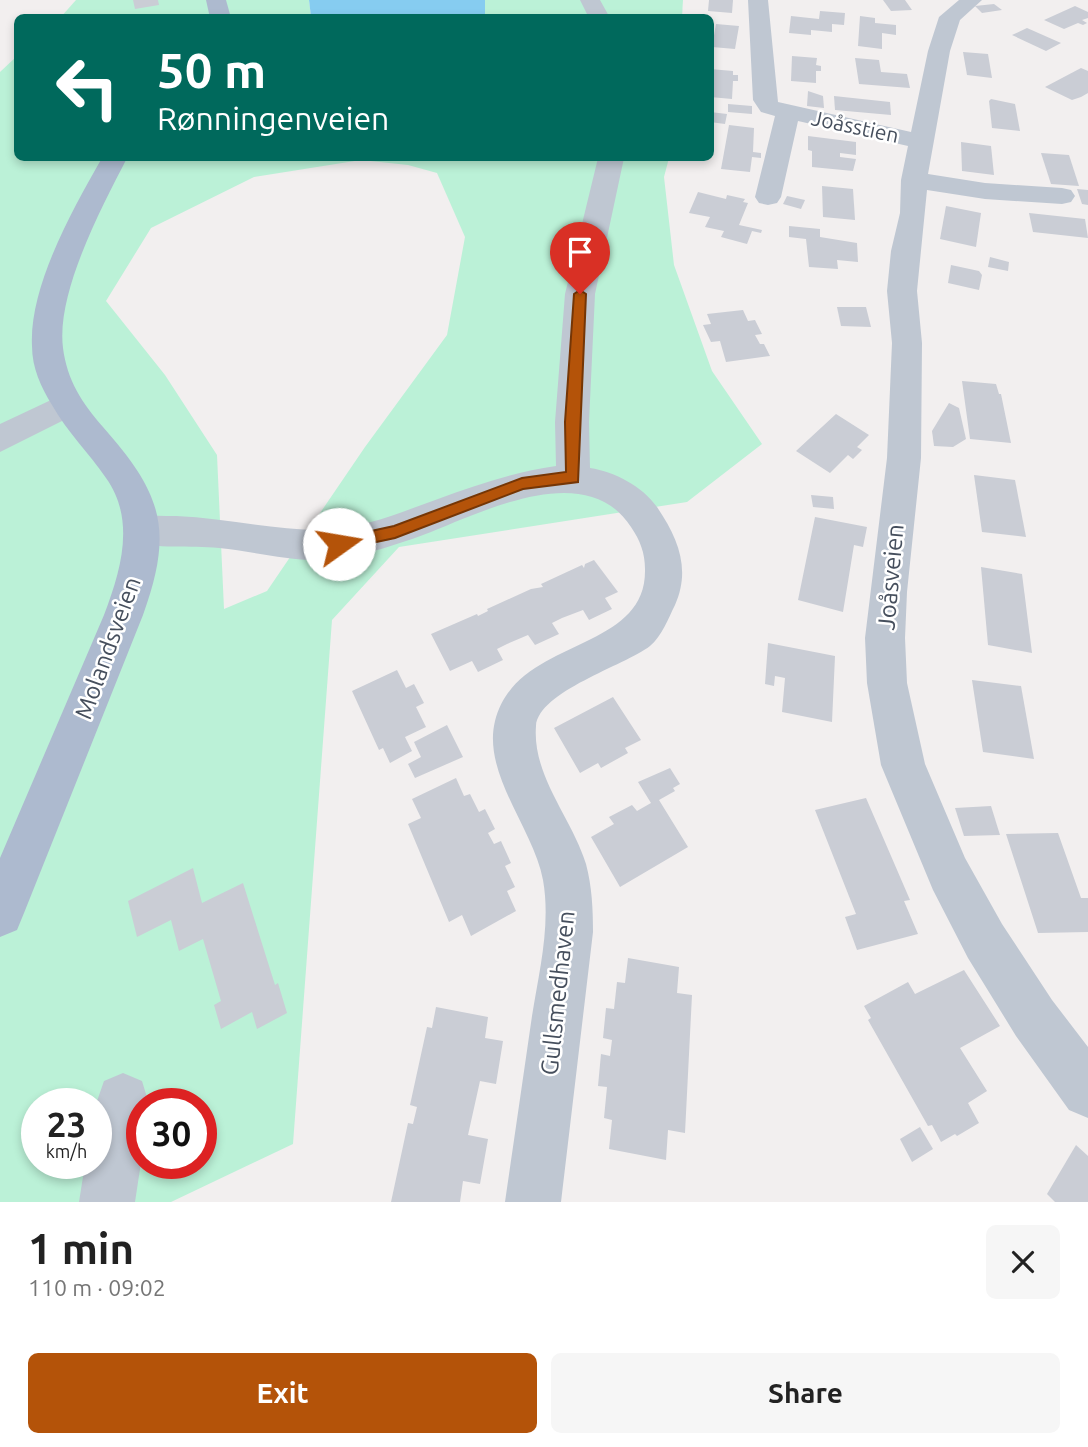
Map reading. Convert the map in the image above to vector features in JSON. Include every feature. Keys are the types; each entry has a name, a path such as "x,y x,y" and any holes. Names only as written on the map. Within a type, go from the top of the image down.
{"main road":[{"name":"Molandsveien","path":"0,913 84,714 128,601 141,554 139,508 127,478 66,405 49,365 48,321 64,266 95,193 112,161"}],"street":[{"name":"Joåsstien","path":"758,0 765,100 774,110 921,142"},
{"name":"Joåsveien","path":"954,6 939,51 914,180 913,213 905,251 902,291 907,344 904,458 886,638 887,683 903,765 949,874 985,940 1034,1018 1088,1091"},
{"name":"Joåsstien","path":"768,197 788,113"},
{"path":"573,478 572,422 580,294 610,161"},
{"path":"914,180 985,191 1062,196"},
{"path":"0,439 66,405"},
{"name":"Gullsmedhaven","path":"142,530 227,534 296,545 339,544 395,531 522,484 555,477 587,479 607,486 632,501 658,537 665,566 660,597 640,630 620,644 544,683 521,706 515,720 514,752 567,883 569,931 533,1202"},
{"path":"107,1202 123,1100"}],"green space":[{"path":"76,0 309,0 311,14 64,14"},
{"path":"485,0 683,0 682,14 485,14"},
{"path":"14,59 14,161 355,161 254,177 151,228 106,301 165,375 217,455 224,609 267,591 365,447 447,335 465,237 437,173 408,165 370,161 668,161 664,177 674,265 712,371 762,444 687,502 399,547 332,620 293,1144 171,1202 0,1202 0,72"}],"water":[{"path":"309,0 485,0 485,14 311,14"}],"building":[{"path":"133,0 158,0 159,5 135,9"},
{"path":"709,0 733,0 732,13 708,11"},
{"path":"883,0 905,0 912,10 891,11"},
{"path":"994,4 1002,10 982,13 975,6"},
{"path":"1075,6 1088,12 1088,18 1082,20 1087,23 1078,23 1064,29 1044,20"},
{"path":"820,11 845,13 844,25 832,24 832,32 811,30 811,35 789,33 791,16 819,19"},
{"path":"860,16 875,18 875,23 896,25 896,35 882,33 882,49 858,46"},
{"path":"716,24 739,26 735,49 714,47"},
{"path":"1027,28 1061,43 1046,51 1012,35"},
{"path":"963,52 988,54 992,78 967,75"},
{"path":"792,56 817,58 816,65 821,66 821,71 816,71 816,83 791,81"},
{"path":"855,58 879,60 881,72 907,74 910,88 859,84"},
{"path":"1081,68 1088,71 1088,93 1081,97 1072,100 1045,87"},
{"path":"714,69 733,71 733,75 738,75 738,81 733,81 732,99 714,97"},
{"path":"808,91 823,96 824,108 807,106"},
{"path":"834,96 890,102 891,115 835,110"},
{"path":"991,99 1015,104 1020,131 992,128"},
{"path":"728,104 752,106 752,114 728,112"},
{"path":"714,112 727,114 725,124 714,123"},
{"path":"729,125 754,128 753,152 761,153 761,158 752,157 750,172 721,169"},
{"path":"808,136 856,142 856,155 840,153 840,157 856,159 853,171 812,167"},
{"path":"961,142 991,146 994,175 962,171"},
{"path":"1041,153 1069,155 1079,186 1051,184"},
{"path":"822,186 853,189 855,220 823,217"},
{"path":"1077,189 1088,190 1088,205 1082,204"},
{"path":"698,192 726,199 727,195 745,199 743,202 748,203 739,225 762,230 761,233 752,231 747,244 721,237 724,231 705,227 710,217 689,213"},
{"path":"787,196 805,200 801,209 783,204"},
{"path":"946,206 981,213 976,247 940,239"},
{"path":"1029,213 1085,219 1088,238 1033,232"},
{"path":"789,226 820,229 820,237 857,243 858,262 837,260 838,269 809,267 806,239 789,237"},
{"path":"990,257 1009,262 1008,271 988,267"},
{"path":"951,265 979,271 982,275 979,290 948,283"},
{"path":"837,307 866,307 871,327 841,326"},
{"path":"743,310 748,321 755,320 762,334 755,335 770,356 726,362 720,341 711,342 703,325 711,324 707,314"},
{"path":"962,381 996,384 1001,394 1011,443 970,439"},
{"path":"949,403 959,408 966,439 953,447 934,446 932,431"},
{"path":"836,414 869,435 857,447 862,450 853,459 848,455 830,473 796,451"},
{"path":"974,475 1015,480 1026,537 982,532"},
{"path":"811,495 833,497 834,509 813,507"},
{"path":"815,517 867,527 863,547 854,545 843,612 798,600"},
{"path":"594,560 618,592 605,598 612,609 589,620 583,610 562,618 552,623 559,634 535,645 528,635 507,644 497,649 503,660 478,672 472,661 450,671 431,634 477,614 478,616 488,611 487,609 531,589 543,587 541,584 582,565 584,568 585,564"},
{"path":"981,567 1022,574 1032,653 988,645"},
{"path":"768,643 835,656 832,722 782,712 785,678 775,676 774,686 765,684"},
{"path":"397,670 406,688 414,684 424,703 416,707 426,727 405,737 412,751 390,763 383,748 379,750 352,691"},
{"path":"972,680 1021,686 1034,759 983,752"},
{"path":"613,697 641,740 625,748 628,753 601,768 598,763 580,773 554,728"},
{"path":"447,725 463,757 415,778 408,764 421,757 414,742"},
{"path":"670,768 680,784 673,788 675,791 659,800 688,847 620,887 591,837 614,824 609,817 632,805 637,811 651,803 638,782"},
{"path":"456,778 464,796 470,794 479,812 485,809 495,829 488,833 494,844 501,841 511,863 505,866 515,887 507,891 516,911 471,936 462,915 449,922 408,824 421,818 412,799"},
{"path":"866,798 910,900 904,901 918,934 857,950 845,917 856,914 815,810"},
{"path":"991,806 1000,835 964,836 955,808"},
{"path":"1058,833 1081,898 1088,898 1088,932 1038,933 1006,834"},
{"path":"193,868 202,903 243,883 275,985 278,983 287,1013 257,1029 252,1012 221,1029 214,1005 221,1001 203,939 179,951 171,920 137,937 128,901"},
{"path":"628,958 679,967 677,993 692,995 685,1133 668,1130 666,1160 609,1149 612,1120 604,1118 607,1087 598,1086 601,1054 610,1056 612,1040 603,1038 606,1008 614,1009 617,982 625,983"},
{"path":"964,970 1000,1026 960,1048 987,1091 968,1103 979,1123 941,1142 932,1125 928,1126 868,1020 871,1018 864,1006 908,982 915,994"},
{"path":"436,1007 488,1017 485,1038 503,1041 496,1084 480,1081 468,1135 488,1139 480,1184 463,1181 460,1202 391,1202 408,1123 413,1124 417,1107 410,1105 427,1027 432,1028"},
{"path":"920,1127 933,1149 912,1162 900,1139"},
{"path":"1076,1145 1088,1156 1088,1202 1055,1202 1047,1194"}],"route":[{"path":"339,544 395,531 522,484 555,477 573,478 572,422 580,294"}]}
